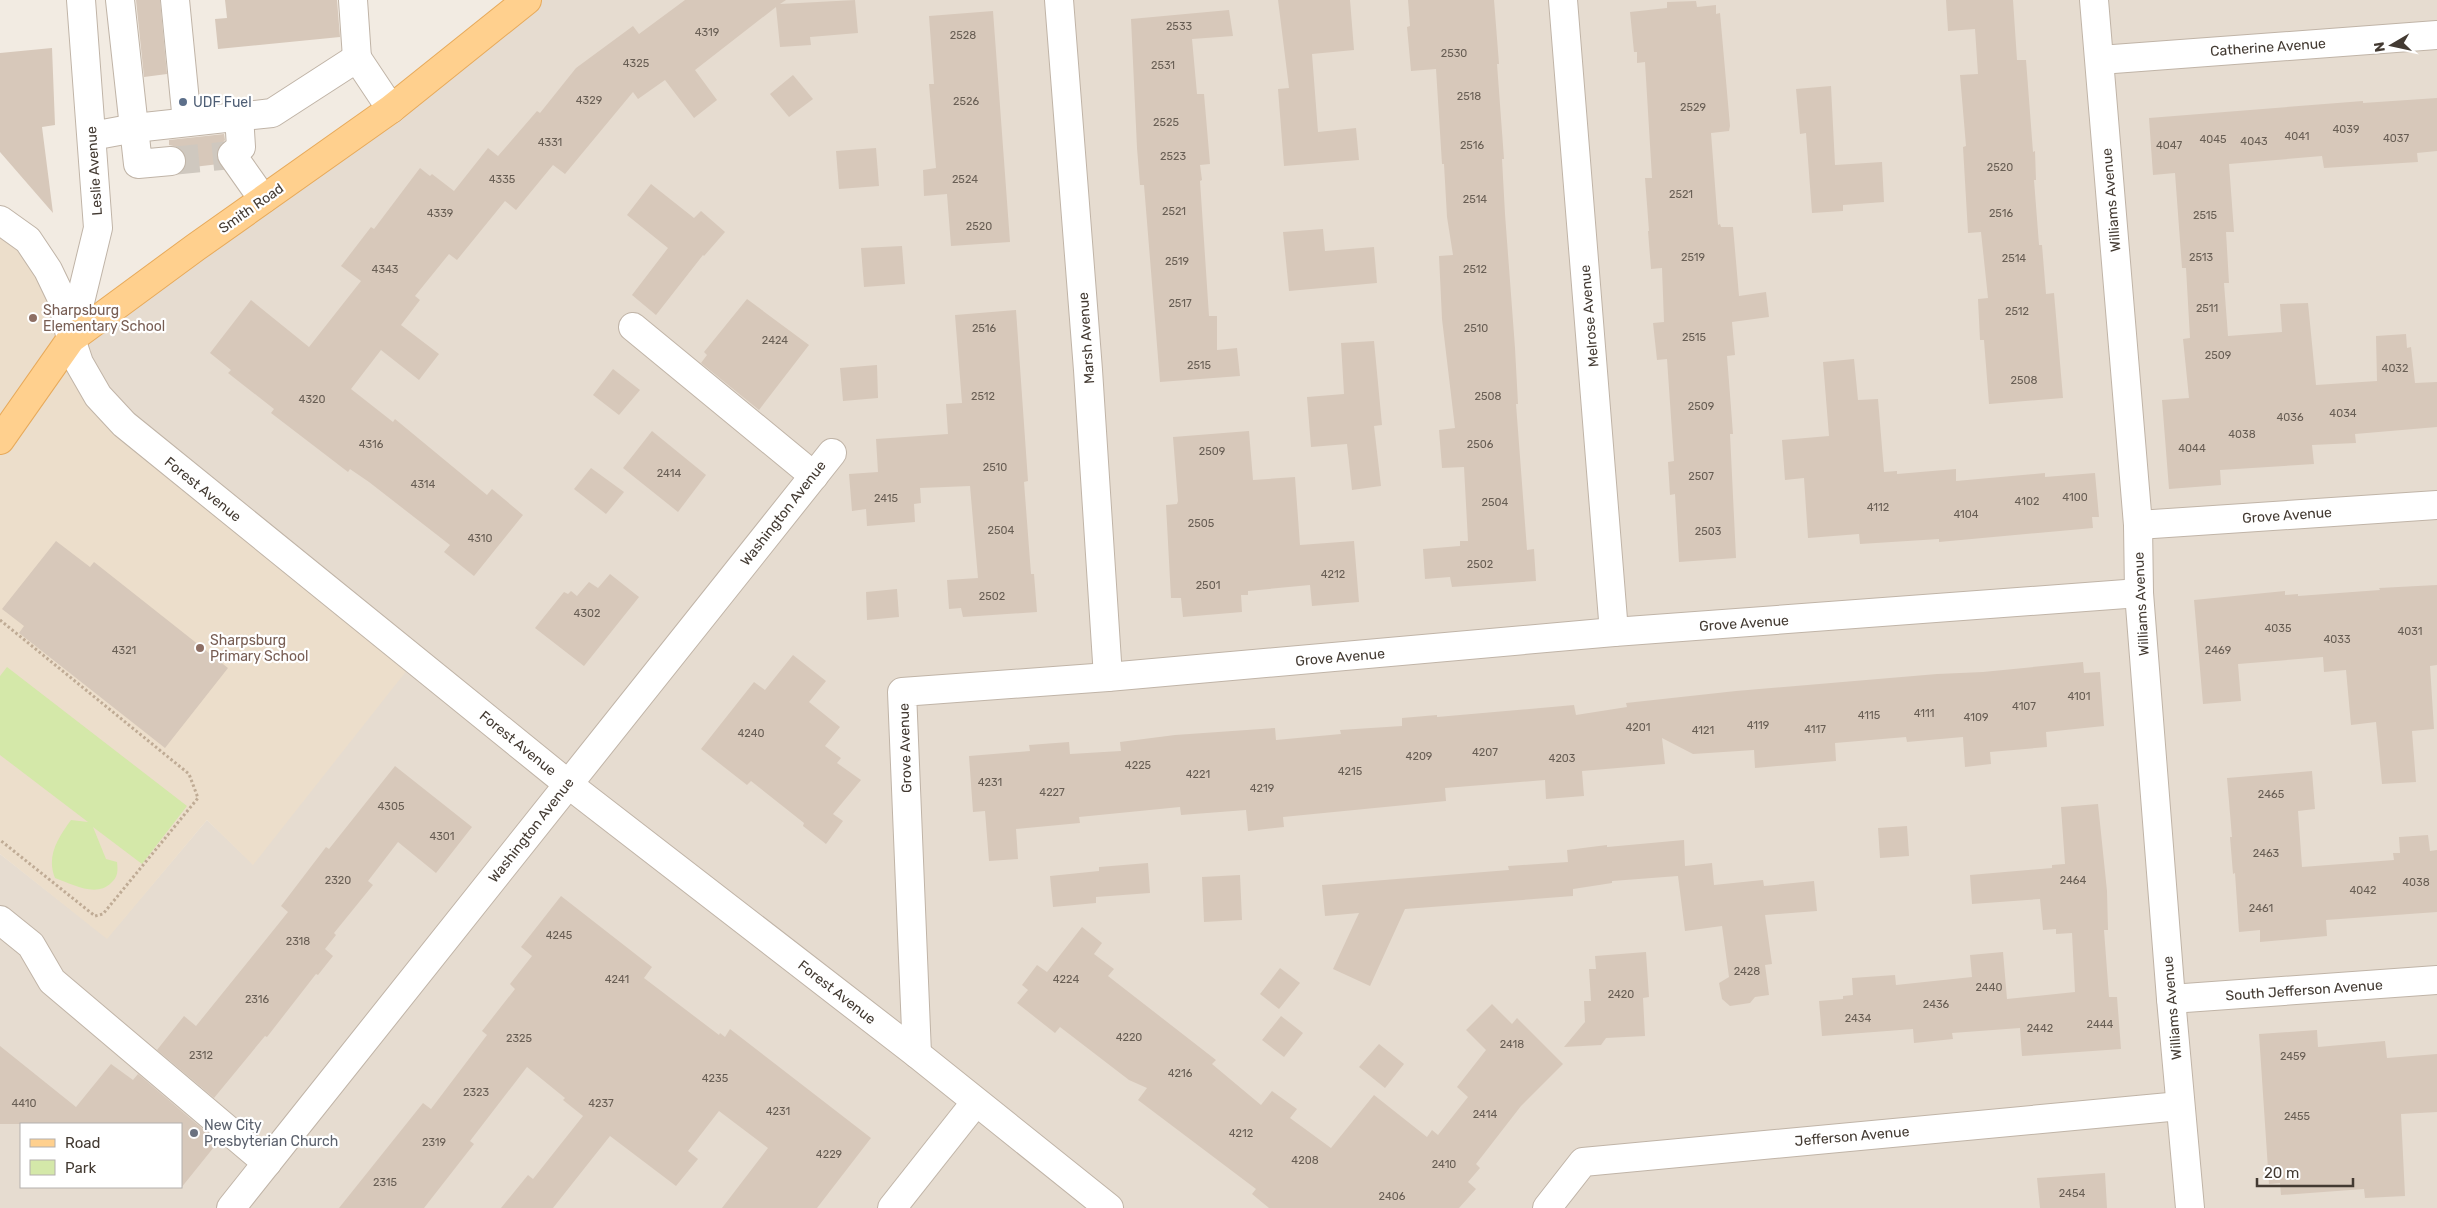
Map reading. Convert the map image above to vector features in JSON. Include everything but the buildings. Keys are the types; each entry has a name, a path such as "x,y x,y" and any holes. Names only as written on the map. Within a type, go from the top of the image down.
{"main road":[{"name":"Smith Road","path":"0,440 71,339 391,108 527,0"}],"street":[{"name":"Leslie Avenue","path":"71,339 98,228 81,0"},
{"path":"120,0 138,164 171,161"},
{"path":"175,0 186,122"},
{"path":"353,0 357,58 391,108"},
{"name":"Marsh Avenue","path":"1059,0 1088,370 1108,677"},
{"name":"Melrose Avenue","path":"1563,0 1614,632"},
{"name":"Williams Avenue","path":"2094,0 2138,525 2139,593 2171,999 2190,1208"},
{"name":"Catherine Avenue","path":"2100,60 2437,35"},
{"path":"92,136 135,128 272,113 357,58"},
{"path":"239,116 241,148 232,155 263,199"},
{"name":"Forest Avenue","path":"0,220 28,240 48,270 61,297 71,339 80,363 98,396 124,424 568,784 917,1054 975,1103 1109,1208"},
{"path":"633,327 814,476"},
{"name":"Washington Avenue","path":"231,1208 832,453"},
{"name":"Grove Avenue","path":"2138,525 2437,505"},
{"name":"Grove Avenue","path":"917,1054 902,692 1108,677 1614,632 2139,593"},
{"path":"0,920 31,945 52,981 267,1163"},
{"name":"South Jefferson Avenue","path":"2171,999 2437,980"},
{"path":"892,1208 975,1103"},
{"name":"Jefferson Avenue","path":"1547,1208 1583,1162 2180,1106"}],"path":[{"path":"0,620 189,774 198,798 103,914 95,916 0,840"}],"shaded area":[{"path":"527,0 2437,0 2437,1208 0,1208 0,854 107,938 207,820 253,864 124,424 71,339"},
{"name":"Sharpsburg Primary School","path":"0,220 10,227 98,396 415,660 253,865 207,820 107,939 0,854"}],"green space":[{"path":"7,667 187,806 142,864 93,827 106,859 117,862 116,876 105,887 91,890 55,878 52,862 58,840 71,820 88,822 0,755 0,676"}],"tunnel":[{"path":"171,161 232,155"}],"place":[{"name":"UDF Fuel","path":"183,102"},
{"name":"Sharpsburg Elementary School","path":"33,318"},
{"name":"Sharpsburg Primary School","path":"200,648"},
{"name":"New City Presbyterian Church","path":"194,1133"}]}
